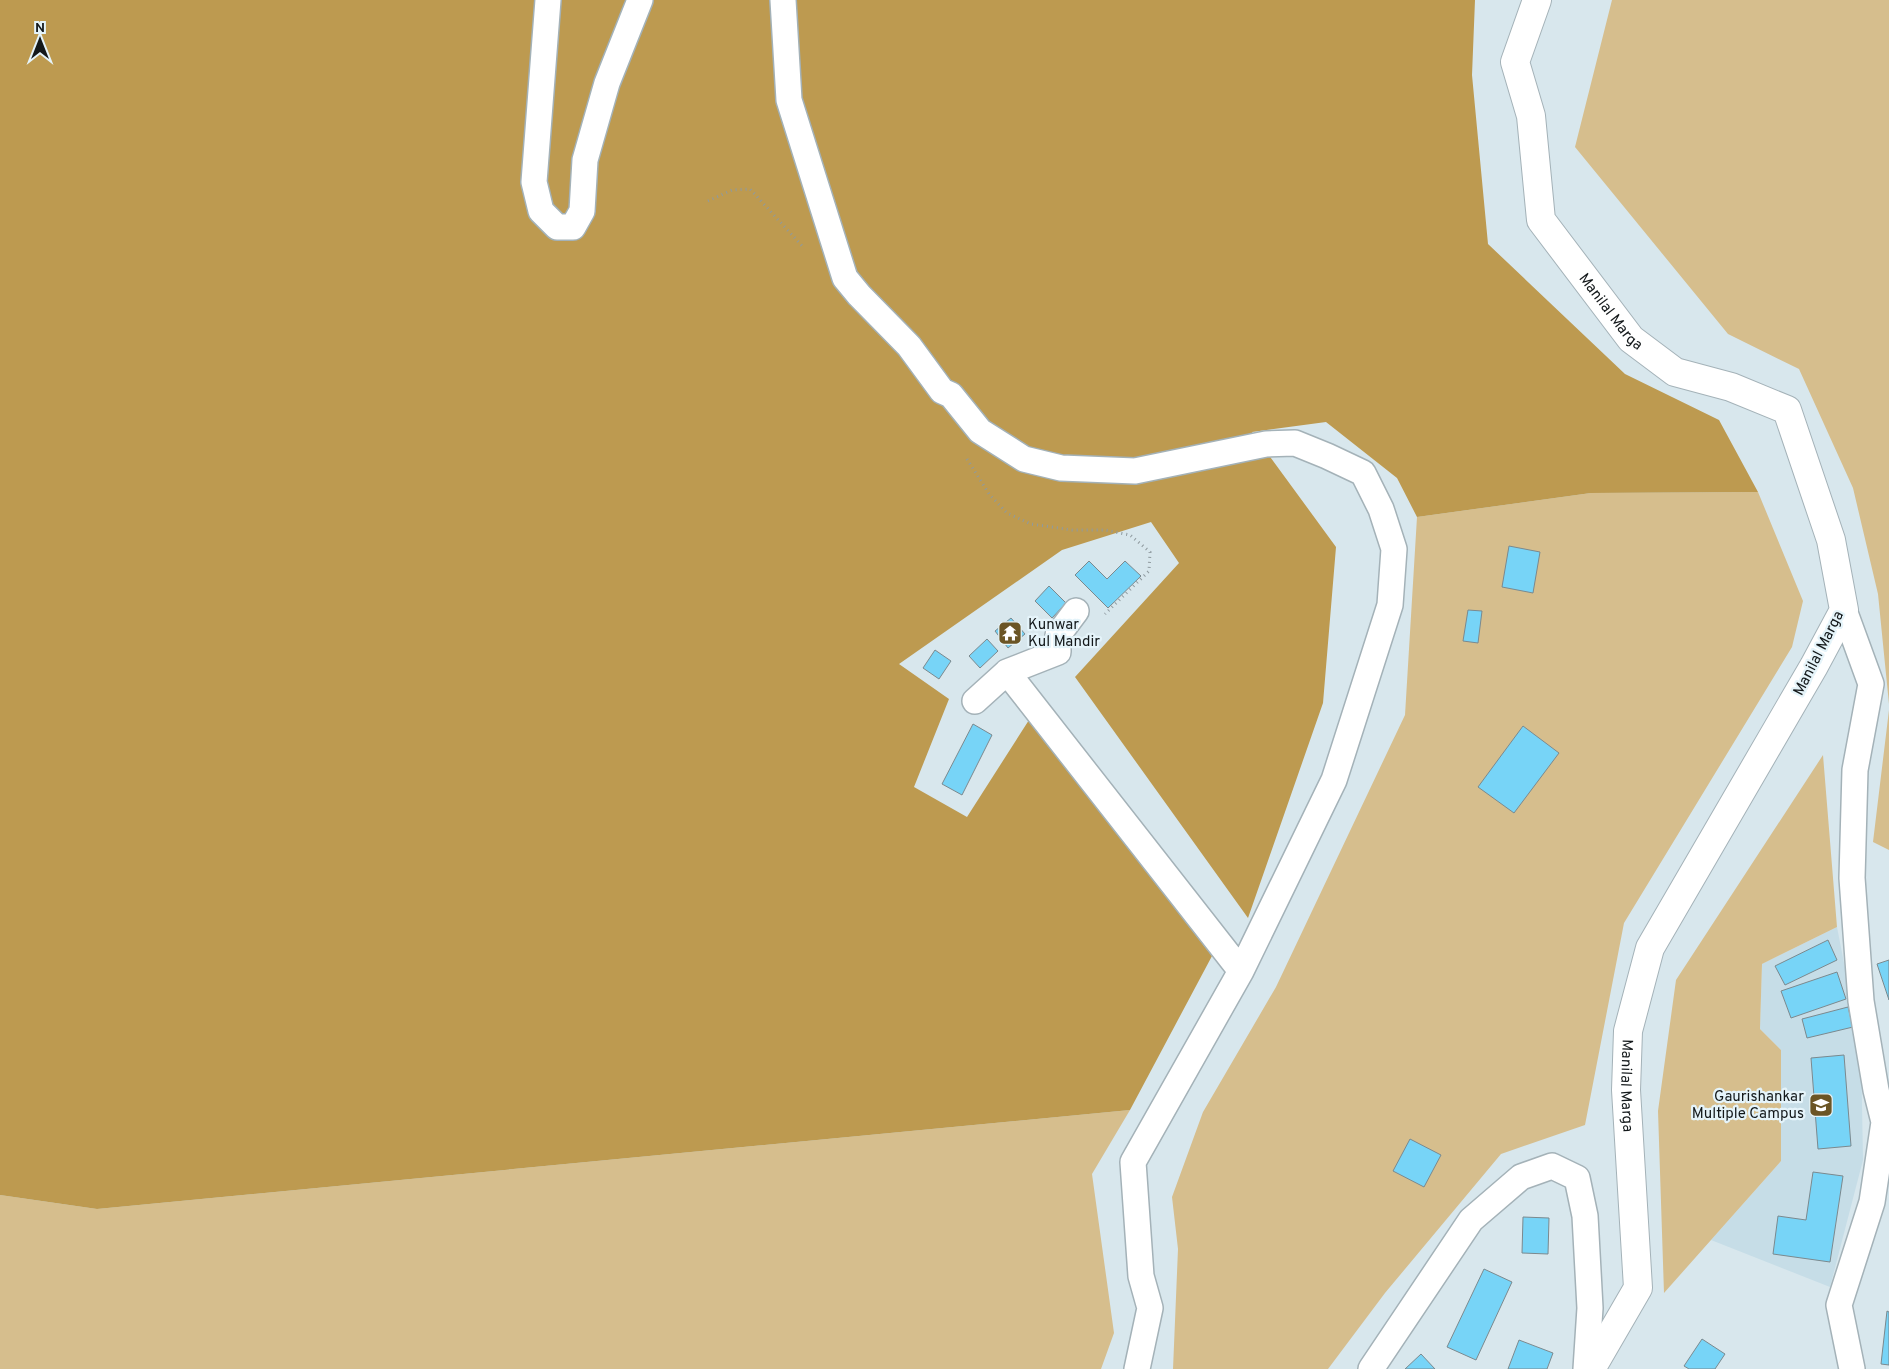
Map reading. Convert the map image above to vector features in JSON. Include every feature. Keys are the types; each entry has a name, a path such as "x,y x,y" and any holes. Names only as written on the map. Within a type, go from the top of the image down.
{"street":[{"path":"548,0 534,182 541,211 557,227 573,227 582,211 585,160 607,82 640,0"},
{"path":"783,0 789,100 845,278 858,295 910,346 942,391 952,395 980,431 1024,459 1061,468 1135,471 1266,444 1295,443 1328,456 1362,473 1381,509 1394,550 1390,605 1334,780 1241,971 1133,1162 1141,1276 1150,1308 1137,1369"},
{"name":"Manilal Marga","path":"1537,0 1515,62 1531,116 1541,220 1631,340 1675,372 1732,387 1787,410 1831,540 1844,610 1809,674 1650,948 1628,1031 1626,1090 1638,1288 1591,1369"},
{"path":"1844,610 1871,684 1855,770 1852,878 1861,1001 1882,1092 1884,1122 1872,1202 1839,1305 1852,1369"},
{"path":"975,702 1007,672 1058,652 1058,635 1076,611"},
{"path":"1007,672 1241,971"},
{"path":"1372,1369 1471,1220 1521,1177 1552,1166 1577,1178 1585,1216 1590,1308 1586,1369"}],"path":[{"path":"966,452 968,460 989,494 1007,513 1031,524 1072,530 1105,530 1130,535 1150,552 1149,571 1092,626 1076,611"}],"shaded area":[{"path":"0,0 1475,0 1472,75 1488,244 1625,374 1719,420 1758,492 1591,493 1417,517 1397,478 1326,422 1252,432 1336,547 1323,703 1248,918 1075,677 1179,563 1151,522 1062,550 899,664 949,699 914,787 967,817 1029,720 1212,956 1130,1110 97,1209 0,1195"},
{"path":"1612,0 1889,0 1889,704 1878,594 1853,488 1799,369 1728,334 1575,147"},
{"path":"1758,492 1803,601 1792,647 1624,923 1585,1125 1501,1154 1385,1293 1328,1369 1173,1369 1178,1249 1172,1197 1203,1112 1276,987 1405,715 1417,517 1591,493"},
{"path":"1889,710 1889,850 1873,842"},
{"path":"1823,755 1837,927 1762,964 1760,1029 1781,1050 1781,1161 1664,1293 1658,1111 1676,980"},
{"name":"Gaurishankar Multiple Campus","path":"1837,927 1861,1050 1863,1160 1830,1287 1711,1240 1781,1161 1781,1050 1760,1029 1762,964"},
{"path":"1130,1110 1092,1174 1114,1333 1101,1369 0,1369 0,1195 97,1209"}],"building":[{"path":"1509,546 1540,552 1533,593 1502,587"},
{"path":"1089,561 1107,579 1125,561 1141,576 1108,608 1075,575"},
{"path":"1049,586 1066,603 1052,618 1035,601"},
{"path":"1468,610 1482,611 1478,643 1463,641"},
{"name":"Kunwar Kul Mandir","path":"1011,618 1025,634 1008,648 995,631"},
{"path":"987,639 998,651 980,668 969,656"},
{"path":"935,650 951,661 939,679 923,668"},
{"path":"973,724 992,735 962,795 942,784"},
{"path":"1523,726 1559,753 1514,813 1478,787"},
{"path":"1828,940 1837,960 1785,985 1775,966"},
{"path":"1889,960 1889,1000 1877,964"},
{"path":"1837,972 1846,999 1791,1018 1781,991"},
{"path":"1848,1007 1853,1027 1807,1038 1802,1019"},
{"path":"1844,1055 1851,1146 1818,1149 1811,1058"},
{"path":"1410,1139 1441,1155 1424,1187 1393,1171"},
{"path":"1813,1172 1843,1176 1830,1262 1773,1254 1778,1216 1806,1220"},
{"path":"1523,1217 1549,1218 1548,1254 1522,1253"},
{"path":"1484,1269 1512,1282 1476,1360 1447,1347"},
{"path":"1887,1311 1889,1312 1889,1365 1881,1364"},
{"path":"1702,1339 1725,1354 1715,1369 1689,1369 1684,1366"},
{"path":"1519,1340 1553,1353 1547,1369 1508,1369"},
{"path":"1421,1354 1435,1369 1405,1369"}],"place":[{"name":"Kunwar Kul Mandir","path":"1010,633"},
{"name":"Gaurishankar Multiple Campus","path":"1821,1105"}]}
